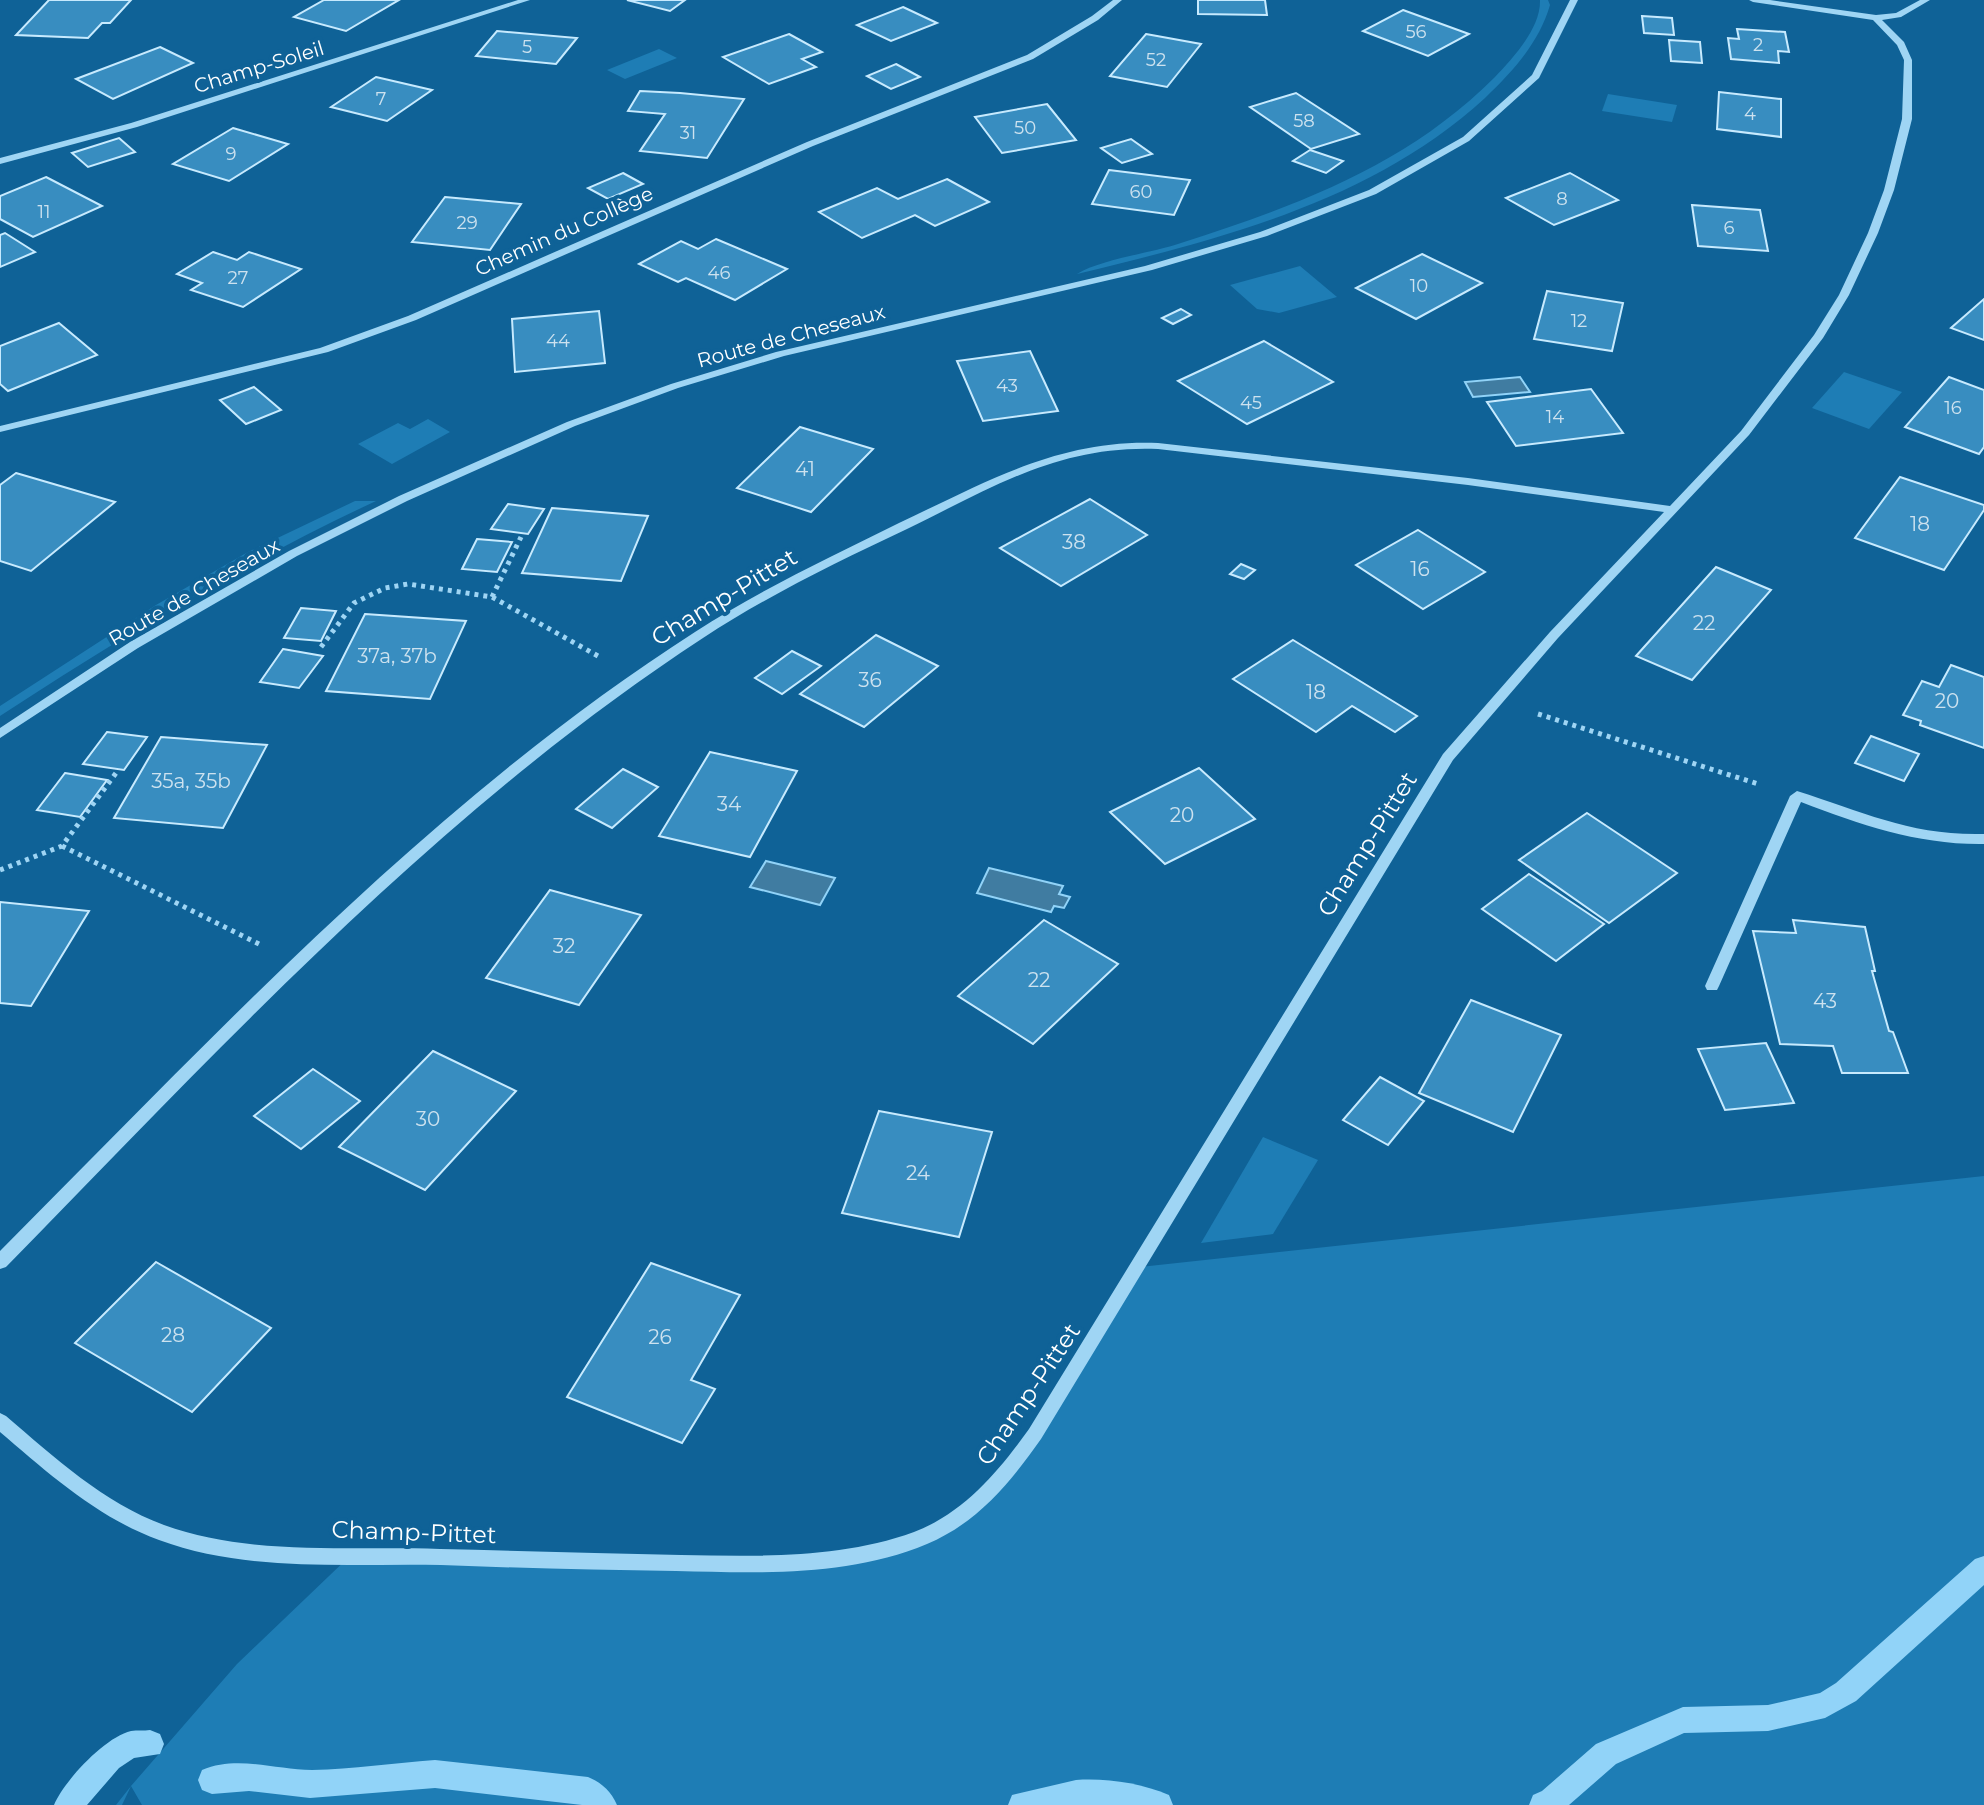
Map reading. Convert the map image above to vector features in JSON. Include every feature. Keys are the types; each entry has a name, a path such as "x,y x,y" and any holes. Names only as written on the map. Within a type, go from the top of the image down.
{"street":[{"name":"Champ-Soleil","path":"0,161 134,125 523,0"},
{"name":"Chemin du Collège","path":"0,429 324,350 412,318 780,156 1030,57 1095,18 1118,0"},
{"name":"Route de Cheseaux","path":"0,734 132,646 248,578 370,514 575,423 670,388 769,357 1205,255 1277,232 1391,183 1447,151 1503,110 1553,53 1574,0"},
{"path":"1753,0 1876,18 1898,15 1926,0"},
{"name":"Champ-Pittet","path":"0,1421 74,1484 140,1523 185,1540 243,1550 587,1562 790,1564 868,1552 920,1538 955,1521 1008,1472 1035,1434 1448,757 1496,701 1745,433 1811,347 1844,295 1889,190 1907,119 1908,60 1901,44 1876,18"},
{"name":"Champ-Pittet","path":"0,1262 298,964 472,807 575,722 694,639 784,585 1048,458 1096,447 1155,447 1432,476 1674,510"},
{"path":"1712,986 1797,796 1879,826 1932,836 1984,839"}],"path":[{"path":"492,597 521,537"},
{"path":"321,647 354,603 385,588 408,584 492,597 638,678"},
{"path":"1496,701 1797,796"},
{"path":"0,870 62,846 116,773"},
{"path":"62,846 298,964"}],"shaded area":[{"path":"1540,0 1548,0 1550,5 1545,19 1515,67 1485,98 1441,134 1394,164 1345,190 1293,212 1186,246 1077,274 1099,264 1169,247 1267,214 1387,159 1461,108 1495,77 1531,32"},
{"path":"659,49 677,58 625,79 607,70"},
{"path":"1608,94 1677,105 1672,122 1602,111"},
{"path":"1300,266 1337,297 1279,313 1257,309 1230,285"},
{"path":"1844,372 1902,392 1869,429 1812,408"},
{"path":"1520,377 1530,392 1473,397 1465,382"},
{"path":"428,419 450,432 392,464 358,444 398,423 410,429"},
{"path":"355,501 376,501 279,549 184,602 0,716 0,706 156,605 248,552"},
{"path":"766,861 835,878 820,905 750,887"},
{"path":"989,868 1063,886 1059,894 1070,897 1064,908 1054,906 1051,912 977,893"},
{"path":"1263,1137 1318,1160 1273,1234 1201,1243"},
{"path":"1984,1176 1984,1805 142,1805 131,1786 237,1664 352,1554 790,1564 920,1538 983,1498 1140,1267"},
{"path":"131,1786 122,1805 116,1805"}],"building":[{"path":"49,0 131,0 110,23 102,23 88,38 16,35"},
{"path":"324,0 399,0 346,31 294,17"},
{"path":"627,0 685,0 670,11"},
{"path":"1198,0 1265,0 1267,15 1198,14"},
{"path":"903,7 937,23 891,41 857,25"},
{"path":"1403,10 1469,34 1428,56 1363,31"},
{"path":"1642,16 1672,18 1674,35 1644,33"},
{"path":"1737,29 1785,32 1789,52 1778,51 1779,63 1731,59 1728,38 1739,39"},
{"path":"497,31 577,38 556,64 476,56"},
{"path":"789,34 822,52 802,59 816,67 769,84 723,57"},
{"path":"1146,34 1201,44 1167,87 1110,76"},
{"path":"1669,40 1700,42 1702,63 1671,61"},
{"path":"160,47 193,63 113,99 76,79"},
{"path":"896,64 920,77 891,89 867,76"},
{"path":"376,77 432,90 387,121 331,107"},
{"path":"640,91 744,99 707,158 640,151 665,114 628,111"},
{"path":"1719,92 1781,99 1781,137 1717,129"},
{"path":"1296,93 1359,134 1311,149 1250,107"},
{"path":"1047,104 1076,140 1002,153 975,117"},
{"path":"233,128 288,144 229,181 173,164"},
{"path":"119,138 135,152 88,167 72,153"},
{"path":"1131,139 1152,154 1122,163 1101,148"},
{"path":"1310,150 1343,161 1326,173 1293,161"},
{"path":"1109,170 1190,180 1174,215 1092,204"},
{"path":"623,173 643,184 608,199 588,188"},
{"path":"1570,173 1618,200 1554,225 1506,198"},
{"path":"46,177 102,206 33,237 0,219 0,196"},
{"path":"947,179 989,202 935,226 915,215 862,238 819,212 877,188 898,199"},
{"path":"445,197 521,204 490,250 412,242"},
{"path":"1692,205 1760,210 1768,251 1698,246"},
{"path":"5,233 35,252 0,267 0,235"},
{"path":"716,239 787,269 735,300 686,278 678,282 639,264 681,241 698,249"},
{"path":"213,252 237,260 249,252 301,269 243,307 191,290 202,283 177,274"},
{"path":"1422,254 1482,283 1416,319 1356,288"},
{"path":"1547,291 1623,303 1612,351 1534,339"},
{"path":"1984,299 1984,340 1951,328"},
{"path":"1181,309 1191,315 1173,324 1162,318"},
{"path":"599,311 605,363 515,372 512,319"},
{"path":"59,323 97,355 8,391 0,384 0,346"},
{"path":"1264,341 1333,382 1247,424 1178,381"},
{"path":"1030,351 1058,411 983,421 957,361"},
{"path":"1949,377 1984,390 1984,447 1979,454 1905,427"},
{"path":"254,387 281,410 246,424 220,400"},
{"path":"1591,389 1623,433 1516,446 1487,402"},
{"path":"800,427 873,449 811,512 737,488"},
{"path":"16,473 115,502 31,571 0,561 0,485"},
{"path":"1900,477 1984,505 1984,510 1944,570 1855,538"},
{"path":"1090,499 1147,535 1061,586 1000,548"},
{"path":"508,504 544,509 528,534 491,529"},
{"path":"552,508 648,516 621,581 522,573"},
{"path":"1418,530 1485,572 1423,609 1356,565"},
{"path":"477,539 512,542 497,572 462,569"},
{"path":"1241,564 1255,570 1244,579 1230,574"},
{"path":"1716,567 1771,590 1692,680 1636,656"},
{"path":"301,608 336,611 321,641 284,638"},
{"path":"365,614 466,621 430,699 326,691"},
{"path":"876,635 938,666 864,727 800,694"},
{"path":"1293,640 1417,716 1395,732 1352,706 1316,732 1233,679"},
{"path":"283,649 323,656 299,688 260,682"},
{"path":"792,651 821,666 782,694 755,678"},
{"path":"1951,665 1984,677 1984,748 1920,725 1921,721 1903,715 1922,681 1939,687"},
{"path":"107,732 147,737 124,770 83,764"},
{"path":"1871,736 1919,754 1904,781 1855,763"},
{"path":"161,737 267,745 223,828 114,818"},
{"path":"710,752 797,771 750,857 659,836"},
{"path":"1199,768 1255,819 1165,864 1110,812"},
{"path":"623,769 658,787 612,828 576,809"},
{"path":"65,773 107,780 80,817 37,810"},
{"path":"1587,813 1677,873 1609,923 1519,860"},
{"path":"1529,874 1604,924 1556,961 1482,909"},
{"path":"550,890 641,915 579,1005 486,978"},
{"path":"0,902 89,911 31,1006 0,1003"},
{"path":"1044,920 1118,964 1033,1044 958,996"},
{"path":"1793,920 1865,927 1875,971 1872,971 1889,1031 1893,1032 1908,1073 1842,1073 1833,1046 1780,1044 1753,931 1796,933"},
{"path":"1471,1000 1561,1035 1513,1132 1419,1093"},
{"path":"1766,1043 1794,1103 1725,1110 1698,1049"},
{"path":"433,1051 516,1091 425,1190 339,1147"},
{"path":"313,1069 360,1101 301,1149 254,1116"},
{"path":"1380,1077 1424,1101 1388,1145 1343,1120"},
{"path":"879,1111 992,1132 959,1237 842,1213"},
{"path":"156,1262 271,1328 192,1412 75,1343"},
{"path":"651,1263 740,1295 691,1380 715,1389 682,1443 567,1397"}],"waterway":[{"path":"1543,1805 1549,1804 1606,1754 1683,1720 1768,1718 1825,1705 1846,1692 1984,1568"},
{"path":"68,1805 109,1758 130,1745 150,1744"},
{"path":"212,1780 249,1777 310,1784 435,1774 588,1791 603,1805"},
{"path":"1022,1805 1090,1793 1159,1805"}]}
